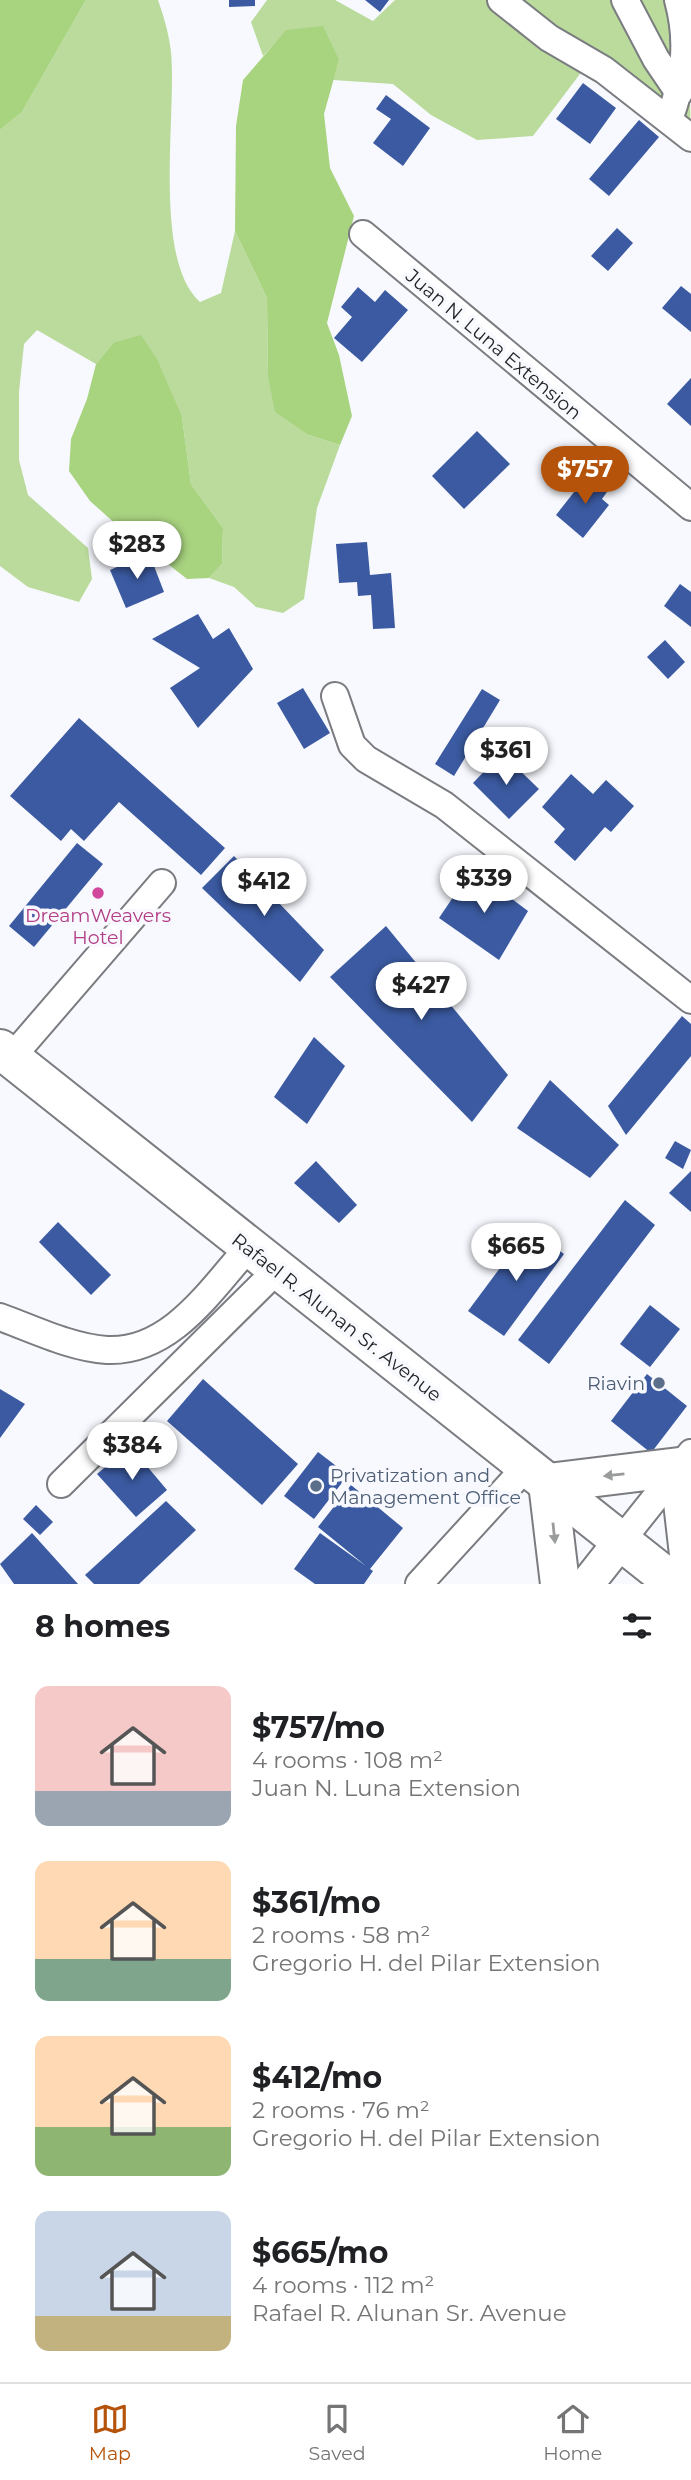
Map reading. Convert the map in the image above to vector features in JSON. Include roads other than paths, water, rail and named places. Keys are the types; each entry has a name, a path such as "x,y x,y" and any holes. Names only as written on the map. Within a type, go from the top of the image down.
{"highway":[{"name":"Rafael R. Alunan Sr. Avenue","path":"6,1054 675,1584"},
{"path":"560,1584 538,1475 685,1460 691,1572"}],"main road":[{"path":"587,1584 621,1541"}],"street":[{"path":"501,0 549,38 604,70 691,138"},
{"path":"625,0 656,60 679,93"},
{"path":"669,120 679,93 686,53 678,0"},
{"name":"Juan N. Luna Extension","path":"363,234 691,507"},
{"path":"335,696 352,745 366,759 444,805 691,1000"},
{"path":"6,1054 162,883"},
{"path":"0,1317 85,1346 107,1350 153,1342 263,1258"},
{"path":"61,1484 263,1258"},
{"path":"621,1541 685,1460"},
{"path":"419,1584 538,1475"}],"place":[{"name":"DreamWeavers Hotel","path":"98,893"},
{"name":"Riavin","path":"659,1383"},
{"name":"Privatization and Management Office","path":"316,1486"}]}
